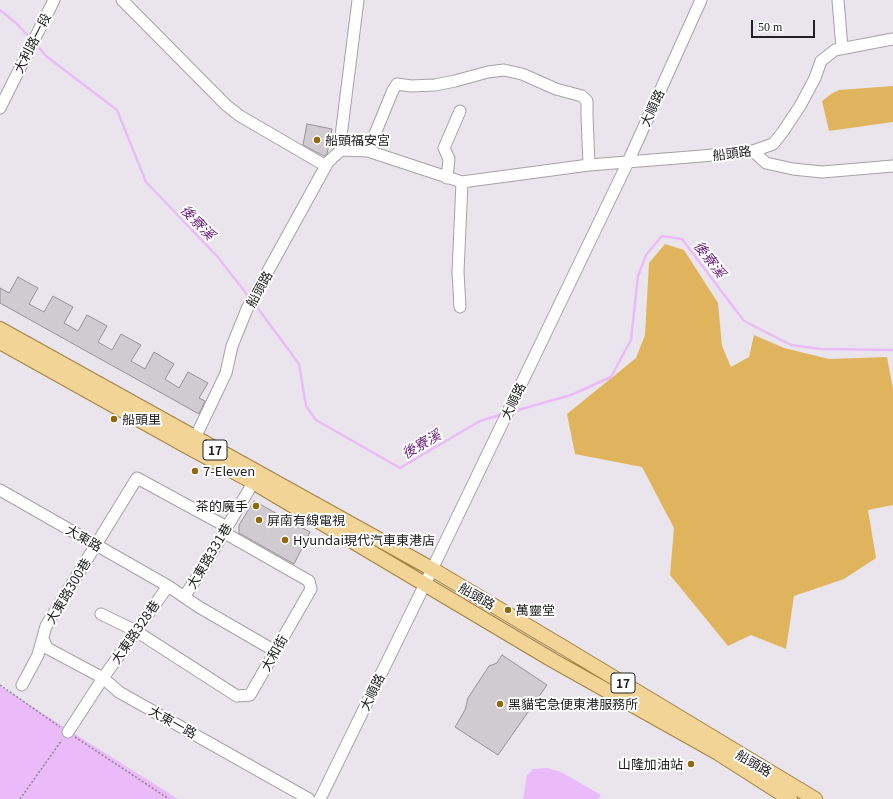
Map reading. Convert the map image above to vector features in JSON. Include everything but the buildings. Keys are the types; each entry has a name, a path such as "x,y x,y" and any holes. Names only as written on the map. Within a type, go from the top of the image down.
{"main road":[{"name":"船頭路","path":"0,329 192,443"},
{"name":"船頭路","path":"0,342 256,478 432,569 563,647 720,749 790,799"},
{"name":"船頭路","path":"256,478 425,584 554,661 814,799"},
{"path":"554,661 563,647"}],"street":[{"name":"大利路一段","path":"0,108 54,0"},
{"path":"122,0 226,105 240,116 326,166"},
{"path":"341,150 341,136 358,0"},
{"name":"大順路","path":"320,799 628,162 701,0"},
{"path":"838,0 842,48"},
{"name":"船頭路","path":"192,443 226,373 232,346 248,309 328,162 341,150 368,151 462,182 589,165 753,151 773,144 782,133 800,106 815,78 821,61 835,50 893,39"},
{"path":"368,151 393,90 398,84 411,86 435,85 488,72 504,70 522,74 556,89 582,96 587,101 589,165"},
{"path":"447,178 449,159 444,148 460,110"},
{"path":"753,151 766,163 793,169 822,172 893,166"},
{"path":"460,307 458,272 462,182"},
{"name":"大和街","path":"136,631 237,696 250,695 311,589 309,581 137,478"},
{"name":"大東路300巷","path":"22,685 38,655 46,626 137,478"},
{"name":"大東路331巷","path":"184,597 256,478"},
{"name":"大東路","path":"0,490 168,586 199,607 275,651"},
{"name":"大東路328巷","path":"68,732 103,678 168,586"},
{"path":"101,614 136,631"},
{"name":"大東一路","path":"43,639 47,648 103,678 119,692 309,799"}],"path":[{"path":"0,685 168,799"},
{"path":"20,799 68,732"}],"shaded area":[{"path":"893,86 893,122 829,131 822,101 831,94 839,90"},
{"path":"665,244 684,250 718,303 722,346 731,367 749,357 754,335 784,348 829,359 887,357 893,389 893,505 868,510 876,558 844,579 794,596 786,649 751,635 728,646 670,575 674,528 642,467 575,454 567,414 636,358 645,335 649,263"},
{"path":"0,686 53,720 178,799 0,799"},
{"path":"547,768 561,772 601,795 598,799 523,799 527,775 533,769"}],"waterway":[{"name":"後寮溪","path":"0,10 17,24 31,39"},
{"name":"後寮溪","path":"36,44 46,56 117,110 146,182 217,256 249,297"},
{"name":"後寮溪","path":"511,412 571,395 611,377 631,340 638,276 646,255 662,236 682,239 744,321 791,345 821,349 893,350"},
{"name":"後寮溪","path":"254,303 299,364 306,406 316,420 400,468 480,421 503,414"}],"place":[{"name":"船頭福安宮","path":"317,140"},
{"name":"船頭里","path":"114,419"},
{"name":"7-Eleven","path":"195,471"},
{"name":"茶的魔手","path":"256,506"},
{"name":"屏南有線電視","path":"259,520"},
{"name":"Hyundai現代汽車東港店","path":"285,540"},
{"name":"萬靈堂","path":"508,610"},
{"name":"黑貓宅急便東港服務所","path":"500,704"},
{"name":"山隆加油站","path":"691,764"}]}
